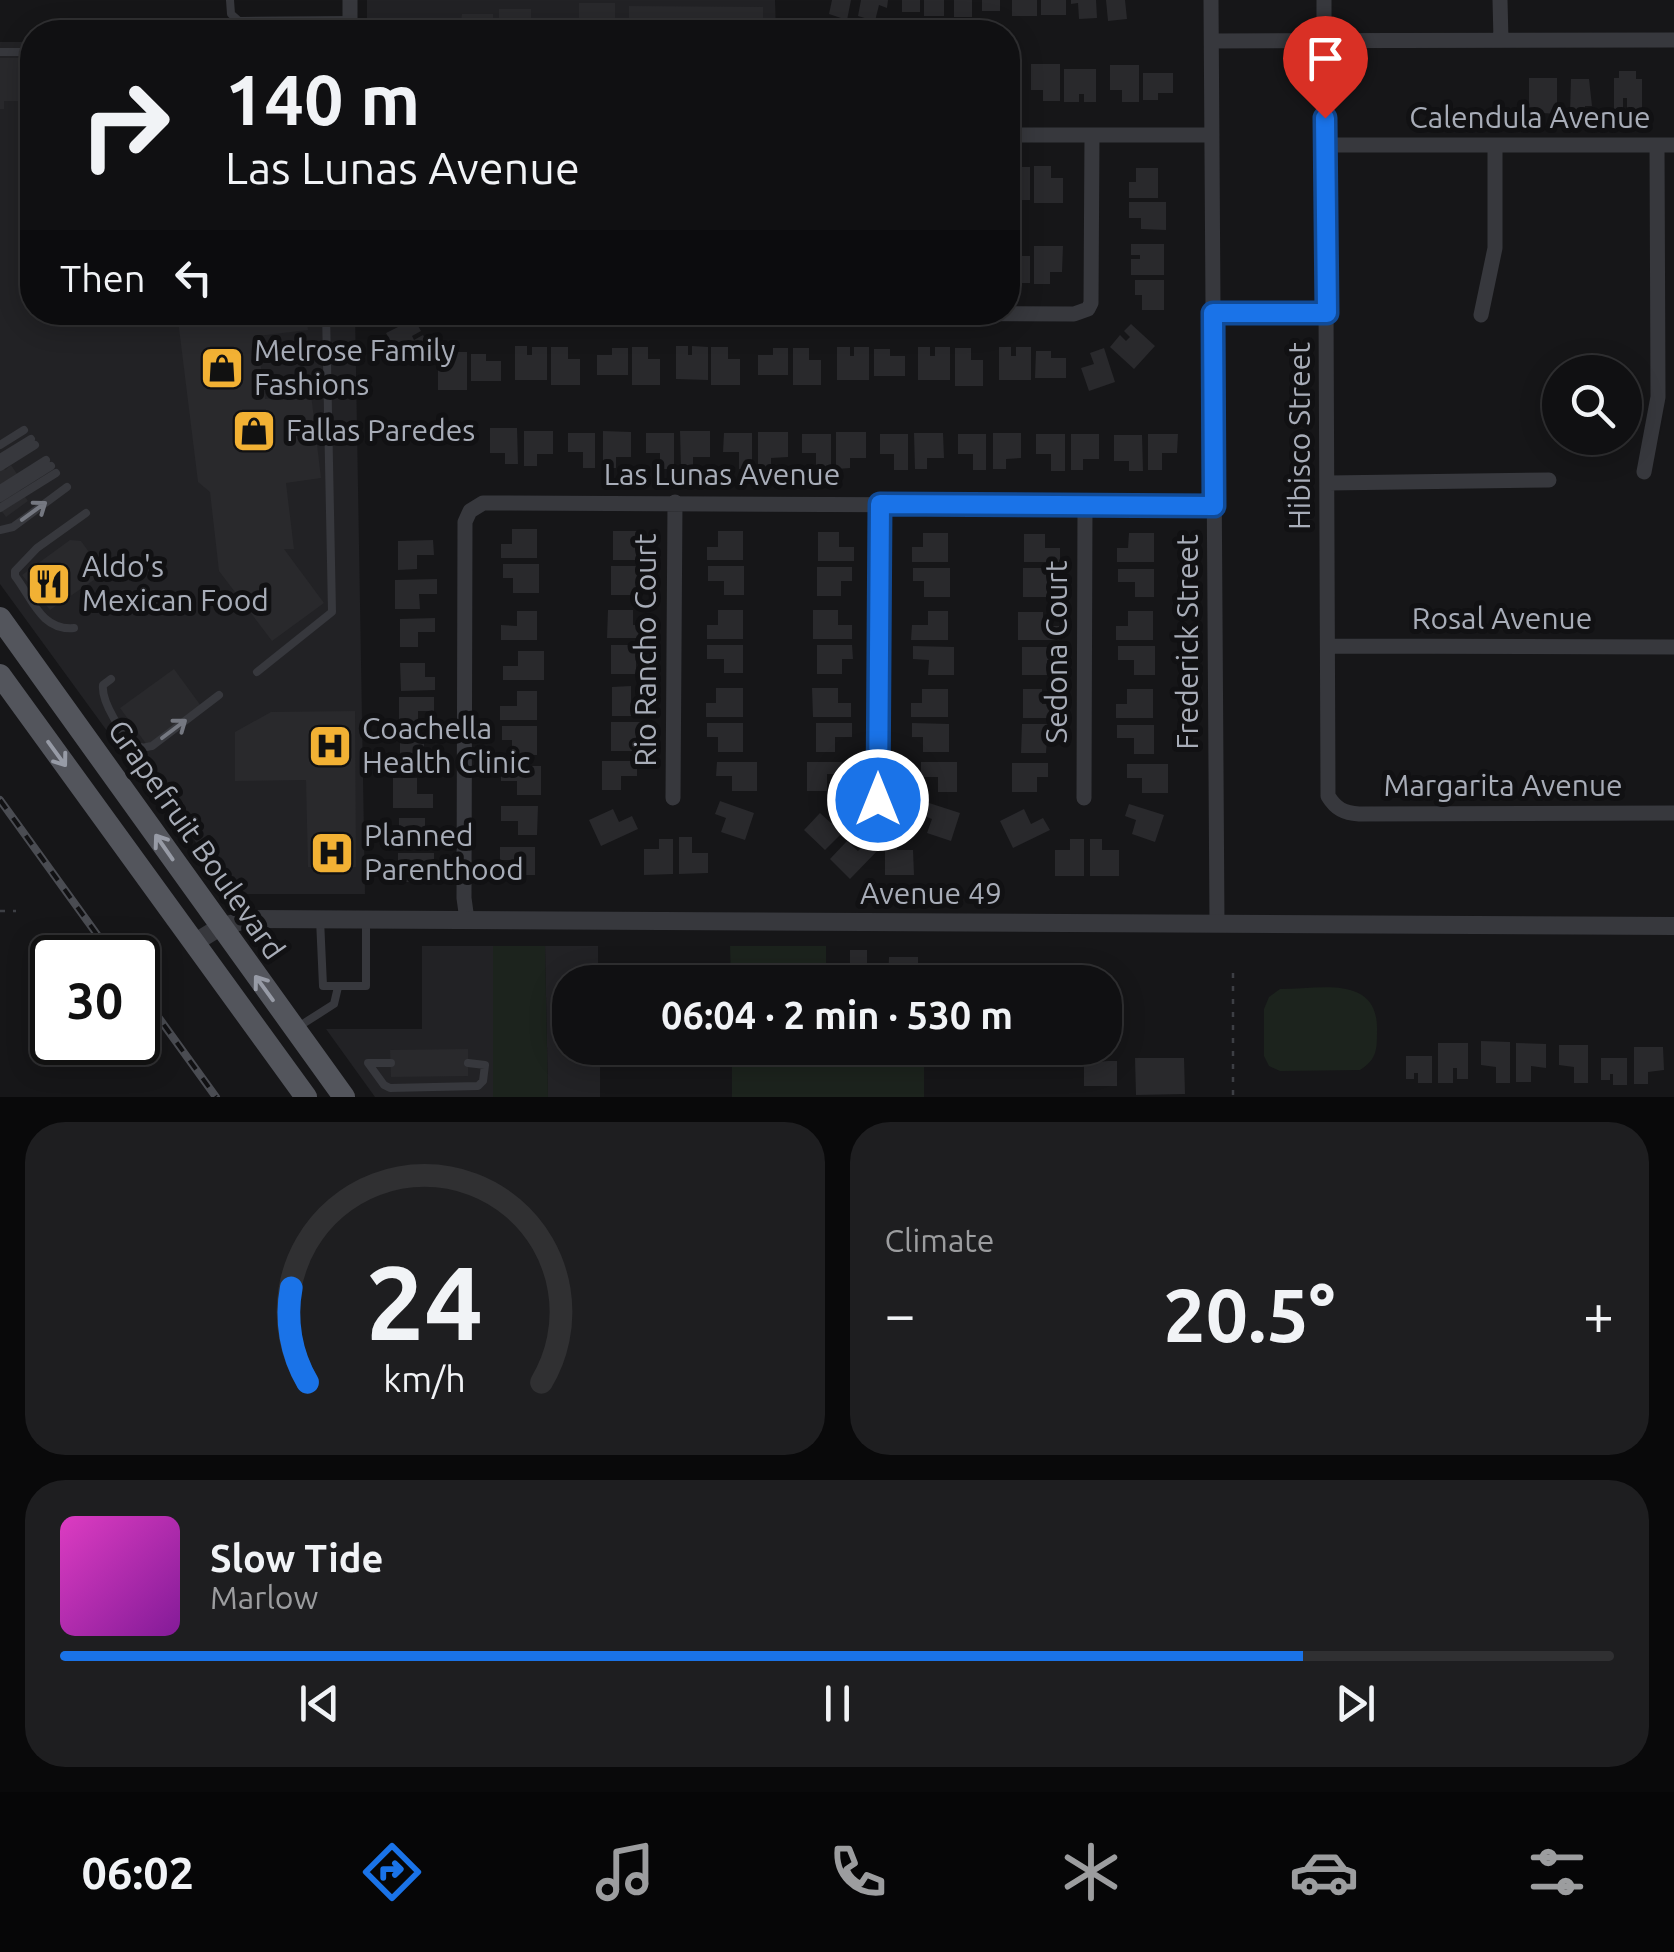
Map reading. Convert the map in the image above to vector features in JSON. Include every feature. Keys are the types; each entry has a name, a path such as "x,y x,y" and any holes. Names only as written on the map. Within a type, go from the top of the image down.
{"main road":[{"name":"Grapefruit Boulevard","path":"0,618 344,1097"},
{"name":"Grapefruit Boulevard","path":"0,675 306,1097"}],"street":[{"name":"Frederick Street","path":"1212,0 1217,924"},
{"path":"1324,0 1324,40"},
{"path":"1500,0 1501,40"},
{"path":"1212,41 1674,40"},
{"name":"Hibisco Street","path":"1325,63 1330,739 1326,784 1334,806"},
{"path":"1020,134 1212,134"},
{"path":"1020,314 1074,314 1088,309 1092,296 1092,135"},
{"name":"Calendula Avenue","path":"1326,145 1666,145"},
{"path":"1481,315 1495,248 1495,145"},
{"path":"1644,472 1658,397 1666,145"},
{"path":"1213,313 1327,313"},
{"path":"1328,483 1549,480"},
{"name":"Rio Rancho Court","path":"673,798 675,502"},
{"name":"Las Lunas Avenue","path":"467,920 464,522 470,511 483,503 1214,506"},
{"path":"878,800 880,504"},
{"name":"Sedona Court","path":"1084,798 1085,506"},
{"name":"Rosal Avenue","path":"1329,646 1674,647"},
{"name":"Margarita Avenue","path":"1334,806 1346,813 1360,814 1674,813"},
{"name":"Avenue 49","path":"194,943 220,927 249,919 1674,926"}],"lane":[{"path":"257,672 332,612 326,325"},
{"path":"0,445 24,430"},
{"path":"0,458 33,442 0,467"},
{"path":"0,488 51,466"},
{"path":"0,498 51,466"},
{"path":"0,508 51,466"},
{"path":"0,530 13,527 67,488"},
{"path":"74,628 59,629 49,624 15,571 37,548 86,514"},
{"path":"111,679 103,685 104,703 133,743 141,748 152,746 219,696"},
{"path":"320,919 323,986 338,987 366,986 366,920"},
{"path":"294,1029 334,1004 338,987"},
{"path":"390,1064 368,1064 384,1086 390,1088 478,1086 486,1065 468,1064"}],"path":[{"path":"0,911 16,911"},
{"path":"1233,973 1233,1097"}],"shaded area":[{"path":"367,0 775,0 776,20 367,20"},
{"path":"0,42 20,42 20,325 355,325 365,894 247,894 231,889 147,777 142,779 0,584"},
{"path":"422,946 493,946 493,1097 375,1097 326,1029 422,1029"},
{"path":"493,946 545,946 548,1097 493,1097"},
{"path":"545,946 598,946 598,965 552,965 552,1065 600,1065 600,1097 548,1097"},
{"path":"730,946 826,946 826,965 731,965"},
{"path":"1329,987 1357,992 1368,1000 1375,1012 1377,1030 1376,1049 1370,1062 1360,1070 1280,1071 1269,1066 1264,1056 1264,1009 1269,997 1280,989"},
{"path":"732,1065 924,1065 924,1097 732,1097"}],"building":[{"path":"832,0 851,0 847,20 829,14"},
{"path":"861,0 888,0 887,8 879,5 875,20 858,16"},
{"path":"902,0 920,0 920,12 902,12"},
{"path":"924,0 944,0 944,16 924,16"},
{"path":"954,0 972,0 972,17 954,17"},
{"path":"982,0 1000,0 1000,11 982,11"},
{"path":"1012,0 1037,0 1037,16 1012,16"},
{"path":"1041,0 1066,0 1066,15 1041,15"},
{"path":"1071,0 1096,0 1097,18 1079,19 1078,3 1071,4"},
{"path":"1106,0 1125,0 1127,19 1108,21"},
{"path":"579,3 615,3 615,20 579,20"},
{"path":"629,6 763,7 763,20 629,20"},
{"path":"499,9 531,9 531,20 499,20"},
{"path":"462,14 493,14 493,20 461,20"},
{"path":"0,58 20,58 20,101 4,101 4,109 0,109"},
{"path":"1031,64 1060,64 1060,101 1043,101 1043,90 1031,90"},
{"path":"1110,65 1139,65 1139,102 1122,102 1122,90 1110,90"},
{"path":"1064,69 1096,69 1096,102 1084,102 1084,94 1079,94 1079,102 1064,102"},
{"path":"1619,71 1636,71 1636,79 1642,79 1642,114 1627,114 1627,98 1623,98 1623,110 1614,112 1614,78 1619,78"},
{"path":"1143,73 1173,73 1173,93 1158,93 1158,100 1143,100"},
{"path":"1529,78 1557,78 1557,114 1529,112"},
{"path":"1571,79 1589,79 1592,106 1585,106 1585,113 1570,114"},
{"path":"1034,166 1051,166 1051,178 1063,178 1063,203 1034,203"},
{"path":"1020,167 1030,167 1030,200 1020,200"},
{"path":"1136,168 1158,168 1158,198 1129,198 1129,182 1136,182"},
{"path":"1129,202 1166,202 1166,230 1141,229 1141,218 1129,218"},
{"path":"1131,244 1164,244 1164,275 1131,275 1131,259 1140,259 1140,255 1131,255"},
{"path":"1034,246 1063,246 1062,272 1050,272 1050,284 1034,284"},
{"path":"1020,256 1030,256 1030,283 1020,283"},
{"path":"1135,280 1164,280 1164,310 1142,310 1142,295 1135,295"},
{"path":"1131,324 1155,346 1134,369 1110,347 1120,335 1126,341 1130,337 1124,331"},
{"path":"179,325 307,325 308,330 257,336 265,399 311,394 321,478 286,483 294,549 284,549 324,603 272,641 219,571 210,492 198,482"},
{"path":"402,325 418,325 421,331 412,336 414,340 423,335 428,345 401,360 386,333"},
{"path":"515,346 527,346 527,355 532,355 532,347 547,347 547,380 515,380"},
{"path":"676,346 688,346 688,355 692,355 692,346 708,347 708,380 676,379"},
{"path":"551,347 568,347 568,359 580,359 580,385 551,385"},
{"path":"632,347 648,347 648,359 660,359 660,385 632,385"},
{"path":"711,347 728,347 728,359 740,359 740,385 711,385"},
{"path":"837,347 850,347 850,356 854,356 854,347 869,347 869,380 837,380"},
{"path":"918,347 930,347 930,356 935,356 935,347 950,347 950,380 918,380"},
{"path":"999,347 1011,347 1011,356 1016,356 1016,347 1031,347 1031,380 999,380"},
{"path":"612,348 628,348 628,375 597,375 597,355 612,355"},
{"path":"773,348 788,348 788,375 758,375 758,355 773,355"},
{"path":"793,348 809,348 809,360 821,360 821,385 793,385"},
{"path":"955,348 971,348 971,360 983,360 983,386 955,386"},
{"path":"1104,348 1115,382 1089,391 1081,368 1094,364 1090,353"},
{"path":"874,349 890,349 890,356 905,356 905,376 874,376"},
{"path":"1036,351 1051,351 1051,358 1066,358 1066,378 1035,378"},
{"path":"450,352 467,352 467,390 438,390 438,364 450,364"},
{"path":"471,354 486,354 486,361 501,361 501,381 471,381"},
{"path":"490,428 517,428 518,464 505,464 505,453 490,453"},
{"path":"524,431 553,431 553,454 537,454 537,466 524,466"},
{"path":"603,431 631,432 631,457 616,457 616,468 603,468"},
{"path":"680,431 710,431 710,457 693,457 693,468 681,468"},
{"path":"758,432 788,432 788,457 771,458 771,468 758,468"},
{"path":"836,432 866,432 866,458 850,458 850,468 836,469"},
{"path":"568,433 595,433 595,468 583,468 583,452 568,452"},
{"path":"646,433 674,433 674,469 660,469 660,453 646,453"},
{"path":"724,433 752,433 752,469 739,469 739,452 723,452"},
{"path":"914,433 943,433 944,458 927,458 927,469 915,469"},
{"path":"993,433 1021,433 1021,458 1006,459 1006,469 993,469"},
{"path":"802,434 831,434 831,470 816,470 816,453 802,453"},
{"path":"880,434 908,434 908,470 894,470 894,454 880,454"},
{"path":"958,434 986,434 986,470 973,470 973,454 958,454"},
{"path":"1036,434 1065,434 1065,471 1051,471 1051,454 1036,454"},
{"path":"1071,434 1099,434 1099,459 1083,459 1083,470 1071,470"},
{"path":"1148,434 1178,434 1177,453 1162,453 1162,470 1148,470"},
{"path":"1114,435 1142,435 1143,471 1129,471 1129,461 1114,461"},
{"path":"0,462 5,470 11,465 17,474 11,478 28,501 6,517 0,509"},
{"path":"512,529 537,529 537,558 501,558 501,544 512,544"},
{"path":"613,531 638,531 637,546 649,546 649,560 613,560"},
{"path":"718,531 743,531 743,560 707,560 707,547 718,547"},
{"path":"818,532 839,532 839,547 854,547 854,561 818,561"},
{"path":"923,533 948,533 948,562 912,562 912,547 923,547"},
{"path":"1129,533 1154,533 1154,562 1117,562 1117,548 1128,548"},
{"path":"1024,534 1045,534 1045,548 1060,548 1060,562 1024,562"},
{"path":"70,540 81,541 104,573 50,610 22,575"},
{"path":"433,540 434,555 417,555 417,569 398,570 398,541"},
{"path":"503,564 539,564 539,593 513,593 513,578 503,578"},
{"path":"611,566 647,566 647,580 636,580 636,595 611,595"},
{"path":"708,566 744,566 744,595 724,595 724,581 708,581"},
{"path":"817,567 852,567 852,581 841,581 841,596 817,596"},
{"path":"913,568 950,568 950,597 924,597 924,581 913,581"},
{"path":"1023,568 1058,568 1058,582 1047,582 1047,597 1023,597"},
{"path":"1118,569 1154,569 1154,597 1135,597 1135,582 1118,582"},
{"path":"437,579 437,594 419,594 420,609 395,609 395,580"},
{"path":"608,610 633,610 633,625 646,625 646,638 607,638"},
{"path":"718,610 743,610 743,639 707,639 707,625 718,625"},
{"path":"813,610 838,610 838,625 852,625 852,639 813,639"},
{"path":"517,611 537,611 537,640 501,640 501,625 517,626"},
{"path":"928,611 948,611 948,640 911,640 912,625 928,625"},
{"path":"1128,611 1153,611 1153,640 1116,640 1116,626 1128,626"},
{"path":"1018,612 1043,612 1043,626 1059,626 1059,640 1018,640"},
{"path":"435,618 435,632 418,632 418,647 400,647 400,619"},
{"path":"611,645 647,645 647,658 636,658 636,674 611,674"},
{"path":"707,645 743,645 743,673 724,673 724,659 707,659"},
{"path":"817,645 852,645 853,659 842,659 842,674 817,674"},
{"path":"913,646 954,647 954,675 928,675 929,660 913,659"},
{"path":"1118,646 1155,646 1155,675 1134,675 1134,660 1118,660"},
{"path":"1022,647 1058,647 1058,660 1047,660 1047,675 1022,675"},
{"path":"518,651 544,651 544,680 503,680 503,666 518,666"},
{"path":"400,663 425,663 425,677 435,677 435,690 401,691"},
{"path":"174,669 201,706 147,745 120,708"},
{"path":"631,686 631,702 648,702 648,716 612,716 612,687"},
{"path":"716,688 743,688 743,717 706,717 706,703 716,703"},
{"path":"812,688 838,688 838,703 851,703 851,717 813,717"},
{"path":"922,689 948,689 948,717 911,717 911,703 922,703"},
{"path":"1023,689 1042,689 1042,704 1058,704 1058,718 1023,718"},
{"path":"1127,689 1153,689 1153,718 1116,718 1116,704 1127,704"},
{"path":"517,691 537,691 537,720 500,720 500,706 517,706"},
{"path":"399,697 434,697 434,711 418,711 418,726 399,726"},
{"path":"355,711 356,867 308,867 306,780 235,781 235,732 271,712"},
{"path":"611,722 647,722 647,736 636,736 636,751 611,751"},
{"path":"707,723 743,723 743,752 718,752 718,737 707,737"},
{"path":"816,723 852,723 852,737 835,737 835,752 816,752"},
{"path":"912,723 949,724 949,752 923,752 923,737 912,737"},
{"path":"1022,724 1057,724 1057,738 1047,738 1046,753 1021,753"},
{"path":"1117,725 1154,725 1154,754 1134,754 1134,738 1117,738"},
{"path":"502,726 537,726 537,755 512,755 512,740 502,740"},
{"path":"400,739 424,739 424,754 435,754 435,769 400,769"},
{"path":"602,761 637,761 637,776 621,776 621,790 602,790"},
{"path":"717,762 757,762 757,791 732,791 732,776 716,776"},
{"path":"807,762 842,762 841,774 827,774 827,791 807,791"},
{"path":"921,762 957,762 957,792 938,792 938,777 921,777"},
{"path":"1012,763 1048,763 1048,777 1037,777 1037,792 1012,792"},
{"path":"1127,764 1168,764 1168,793 1142,793 1142,778 1127,778"},
{"path":"501,766 541,766 541,795 517,795 517,781 501,781"},
{"path":"393,778 417,778 417,794 433,794 433,808 393,808"},
{"path":"720,801 754,813 745,840 721,832 726,818 715,814"},
{"path":"926,802 960,813 951,841 927,833 932,819 921,815"},
{"path":"1129,804 1164,815 1155,842 1132,834 1136,820 1125,816"},
{"path":"501,806 538,806 537,835 518,835 518,821 501,821"},
{"path":"613,809 619,822 632,816 638,829 601,846 589,820"},
{"path":"1024,809 1031,824 1043,818 1050,830 1013,848 1000,821"},
{"path":"820,813 831,823 839,815 850,825 825,850 804,830"},
{"path":"399,818 425,818 425,834 435,834 435,846 399,846"},
{"path":"679,837 692,837 692,853 708,853 708,873 679,874"},
{"path":"659,839 673,839 673,874 644,875 644,849 659,849"},
{"path":"869,839 879,849 850,879 830,859 847,841 858,851"},
{"path":"885,839 897,839 897,850 913,850 914,875 885,875"},
{"path":"1070,839 1084,839 1084,876 1055,876 1055,850 1070,850"},
{"path":"1090,839 1102,839 1102,850 1119,850 1119,876 1090,876"},
{"path":"500,847 535,847 535,875 511,875 511,860 500,860"},
{"path":"398,853 434,853 434,866 418,866 418,882 398,882"},
{"path":"850,950 867,950 867,965 850,965"},
{"path":"889,957 918,957 918,965 889,965"},
{"path":"1481,1041 1510,1042 1510,1083 1496,1083 1496,1067 1481,1065"},
{"path":"1438,1043 1468,1043 1468,1079 1457,1079 1457,1068 1453,1068 1453,1083 1438,1083"},
{"path":"1516,1043 1546,1044 1546,1068 1531,1066 1531,1082 1516,1082"},
{"path":"1559,1045 1588,1045 1588,1083 1574,1083 1574,1067 1559,1065"},
{"path":"1634,1047 1663,1047 1664,1070 1648,1072 1648,1084 1634,1084"},
{"path":"468,1049 468,1076 391,1077 390,1050"},
{"path":"1406,1056 1432,1056 1432,1083 1418,1083 1418,1073 1414,1073 1414,1079 1406,1079"},
{"path":"1135,1058 1184,1058 1185,1094 1136,1095"},
{"path":"1601,1058 1627,1058 1627,1085 1613,1085 1613,1074 1610,1080 1601,1080"},
{"path":"1084,1065 1117,1065 1117,1086 1084,1086"}],"railway":[{"path":"0,800 97,935"},
{"path":"160,1019 216,1097"}],"place":[{"name":"Melrose Family Fashions","path":"222,368"},
{"name":"Fallas Paredes","path":"254,431"},
{"name":"Aldo's Mexican Food","path":"49,584"},
{"name":"Coachella Health Clinic","path":"330,746"},
{"name":"Planned Parenthood","path":"332,853"}],"route":[{"path":"878,800 880,504 1214,506 1213,313 1327,313 1325,118"}]}
